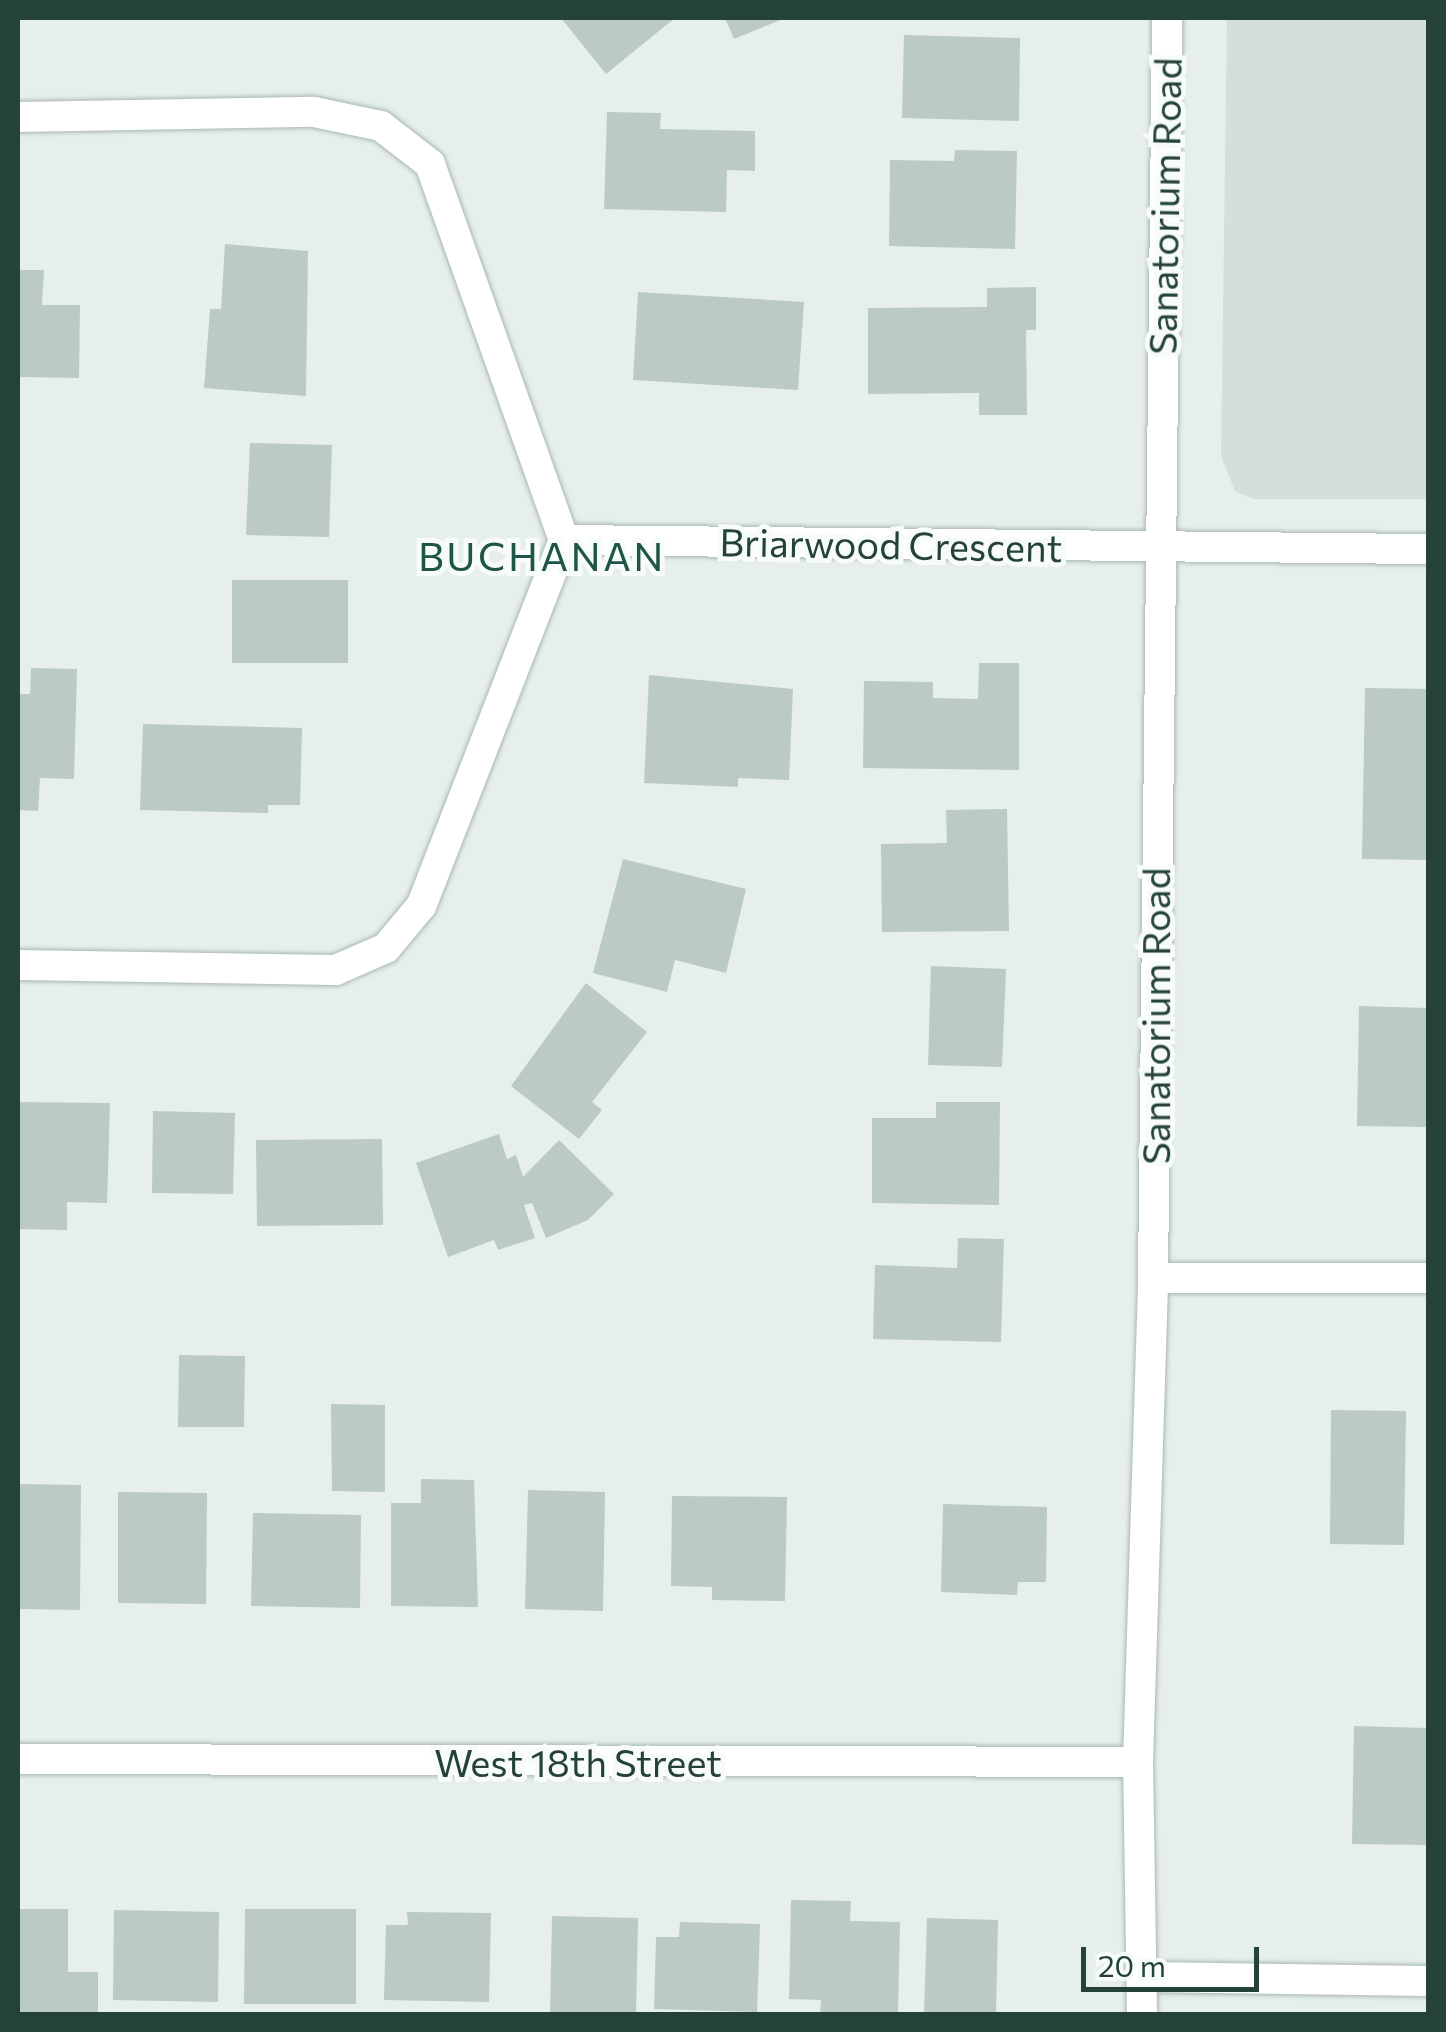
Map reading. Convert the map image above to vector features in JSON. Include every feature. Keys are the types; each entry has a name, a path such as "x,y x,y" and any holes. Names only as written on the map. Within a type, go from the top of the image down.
{"street":[{"name":"Sanatorium Road","path":"1142,2014 1138,1762 1153,1278 1158,547 1167,18"},
{"path":"18,117 314,112 382,126 430,164 564,540 421,906 386,948 336,970 18,965"},
{"name":"Briarwood Crescent","path":"564,540 1428,549"},
{"path":"1153,1278 1428,1278"},
{"name":"West 18th Street","path":"18,1759 1138,1762"},
{"path":"1143,1977 1428,1981"}],"shaded area":[{"path":"1227,18 1428,18 1428,499 1253,499 1235,491 1221,456"}],"building":[{"path":"561,18 675,18 606,74"},
{"path":"725,18 785,18 734,39"},
{"path":"904,35 1020,38 1019,121 902,118"},
{"path":"607,112 661,113 660,129 755,131 755,171 727,170 726,212 604,209"},
{"path":"955,150 1017,151 1015,249 889,246 890,160 954,161"},
{"path":"225,244 308,251 306,396 204,388 210,309 221,309"},
{"path":"18,270 44,270 42,305 80,305 79,378 18,377"},
{"path":"1036,287 1036,330 1026,330 1027,415 979,415 979,393 868,394 868,308 987,307 987,288"},
{"path":"638,292 804,302 798,390 633,380"},
{"path":"250,443 332,445 329,537 246,535"},
{"path":"232,580 348,580 348,663 232,663"},
{"path":"979,663 1019,663 1019,770 863,768 864,681 933,682 933,698 978,699"},
{"path":"31,668 77,669 74,779 40,778 38,811 18,810 18,694 30,694"},
{"path":"649,675 793,689 789,780 738,778 738,787 644,783"},
{"path":"1365,688 1428,689 1428,860 1362,859"},
{"path":"143,724 302,728 300,805 268,805 268,813 140,810"},
{"path":"1007,809 1009,931 882,932 881,844 947,843 946,810"},
{"path":"623,859 746,889 726,973 675,960 667,992 593,973"},
{"path":"931,966 1006,969 1002,1067 928,1065"},
{"path":"586,983 647,1032 592,1102 602,1110 579,1139 511,1086"},
{"path":"1359,1006 1428,1008 1428,1127 1357,1126"},
{"path":"18,1102 110,1103 107,1203 67,1202 67,1230 18,1229"},
{"path":"936,1102 1000,1102 999,1205 872,1203 872,1118 936,1118"},
{"path":"153,1111 235,1113 233,1194 152,1193"},
{"path":"499,1134 507,1159 516,1155 523,1177 559,1140 614,1194 588,1220 546,1238 532,1203 524,1205 535,1238 498,1250 494,1240 448,1257 416,1163"},
{"path":"382,1139 383,1225 257,1226 256,1140"},
{"path":"958,1238 1004,1239 1001,1342 873,1339 875,1265 957,1268"},
{"path":"179,1355 245,1356 244,1427 178,1427"},
{"path":"331,1404 385,1405 385,1492 332,1491"},
{"path":"1331,1410 1406,1411 1404,1545 1330,1544"},
{"path":"421,1479 474,1480 478,1607 391,1606 391,1503 421,1503"},
{"path":"18,1484 81,1485 80,1610 18,1609"},
{"path":"528,1490 605,1492 603,1611 525,1609"},
{"path":"118,1492 207,1493 206,1604 118,1603"},
{"path":"672,1496 787,1497 785,1601 712,1600 712,1587 671,1586"},
{"path":"943,1504 1047,1507 1046,1582 1018,1582 1017,1595 941,1592"},
{"path":"253,1513 361,1515 360,1608 251,1606"},
{"path":"1354,1726 1428,1728 1428,1845 1352,1844"},
{"path":"791,1900 851,1901 850,1921 900,1922 898,2014 820,2014 821,2000 789,1999"},
{"path":"18,1909 68,1909 68,1972 98,1972 98,2014 18,2014"},
{"path":"245,1909 356,1909 356,2004 244,2004"},
{"path":"114,1910 219,1912 218,2002 113,2000"},
{"path":"407,1912 491,1913 489,2002 384,2000 386,1925 408,1925"},
{"path":"552,1916 638,1918 636,2014 550,2014"},
{"path":"927,1918 998,1920 996,2014 924,2014"},
{"path":"680,1922 760,1924 757,2012 654,2009 656,1937 679,1937"}],"district":[{"name":"BUCHANAN","path":"542,555"}]}
